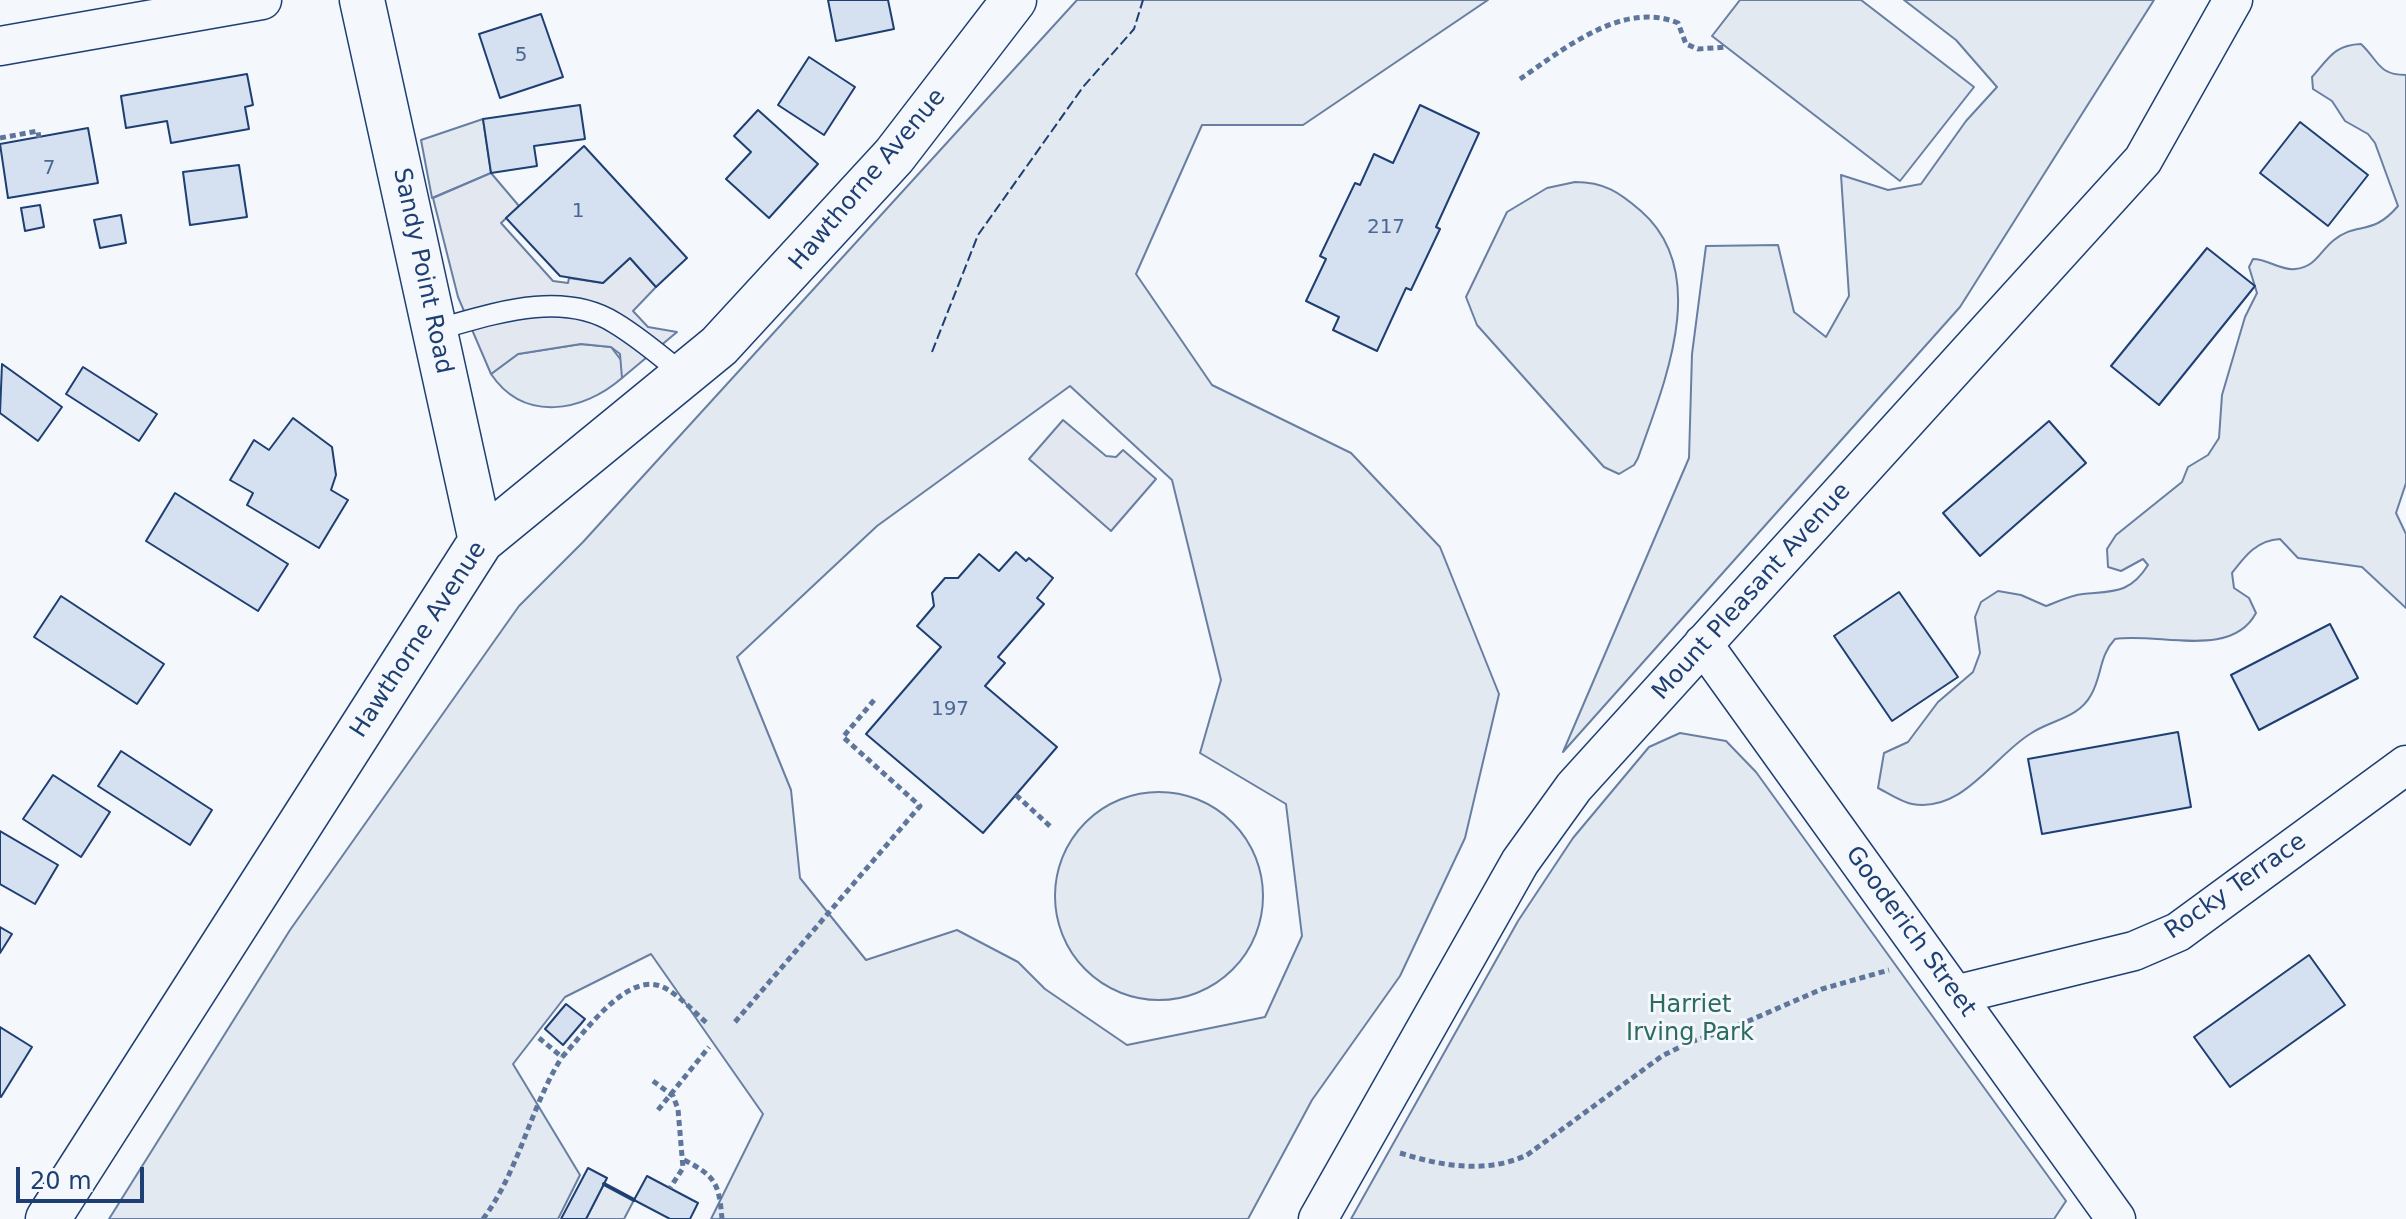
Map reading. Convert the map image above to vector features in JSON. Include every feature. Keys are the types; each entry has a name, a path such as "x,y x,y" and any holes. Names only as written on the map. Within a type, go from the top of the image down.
{"street":[{"path":"0,46 262,0"},
{"name":"Sandy Point Road","path":"362,0 481,541"},
{"name":"Hawthorne Avenue","path":"48,1219 481,541 730,335 894,156 1014,0"},
{"name":"Mount Pleasant Avenue","path":"1318,1219 1520,862 1574,787 2143,160 2233,0"},
{"name":"Gooderich Street","path":"1703,644 2116,1219"},
{"name":"Rocky Terrace","path":"1955,995 2134,951 2178,932 2406,765"}],"lane":[{"path":"435,330 511,310 548,307 586,311 613,321 684,375"}],"path":[{"path":"1520,79 1610,20 1636,14 1661,14 1678,23 1686,44 1698,49 1727,47"},
{"path":"0,138 38,131 39,138"},
{"path":"735,1022 920,806 843,737 875,699"},
{"path":"1016,795 1052,828"},
{"path":"1363,1143 1436,1164 1506,1165 1527,1155 1662,1056 1690,1042 1730,1029 1822,989 1928,958"},
{"path":"483,1219 497,1200 541,1094 562,1057 614,1000 643,984 664,987 709,1025"},
{"path":"539,1038 562,1057"},
{"path":"658,1110 709,1047"},
{"path":"653,1081 671,1094 678,1109 684,1160 683,1168 670,1188"},
{"path":"684,1160 712,1178 719,1190 722,1219"}],"green space":[{"path":"1077,0 1488,0 1303,125 1202,125 1136,274 1212,385 1351,453 1440,547 1499,694 1465,838 1400,976 1312,1100 1248,1219 711,1219 763,1114 651,954 565,997 513,1064 580,1175 558,1219 109,1219 290,930 519,606 583,542","holes":["1070,386 1172,480 1221,680 1200,753 1286,804 1302,936 1265,1017 1127,1045 1045,989 1018,962 957,930 866,960 800,878 791,790 737,657 877,526"]},
{"path":"1740,0 1861,0 1974,87 1900,181 1712,36"},
{"path":"1904,0 2154,0 1960,307 1563,752 1689,458 1692,354 1706,246 1778,245 1794,312 1826,337 1849,296 1841,175 1888,190 1921,184 1966,121 1997,87 1956,40"},
{"path":"2361,44 2384,70 2406,75 2406,483 2396,513 2406,534 2406,608 2362,567 2298,558 2280,539 2265,542 2247,555 2232,573 2234,588 2249,598 2256,613 2245,627 2229,636 2212,640 2115,639 2106,652 2095,688 2079,709 2030,734 1962,792 1930,805 1912,804 1878,788 1884,753 1908,742 1938,702 1973,672 1980,653 1975,617 1981,602 1998,591 2021,595 2046,606 2069,597 2120,589 2134,581 2148,565 2143,559 2121,571 2108,567 2107,549 2116,535 2182,482 2188,467 2208,455 2219,438 2222,395 2245,317 2257,293 2249,267 2253,259 2285,268 2302,268 2313,262 2342,234 2380,222 2398,206 2375,143 2368,134 2345,121 2332,101 2313,89 2312,77 2333,54 2344,47"},
{"path":"483,119 491,173 432,198 421,140"},
{"path":"1575,182 1603,186 1633,204 1662,236 1674,265 1678,297 1676,330 1669,364 1638,458 1634,465 1619,474 1604,467 1477,325 1466,297 1507,212 1547,188"},
{"path":"581,344 611,347 624,364 622,378 607,390 572,405 537,406 520,400 505,390 491,374 518,354"},
{"name":"Harriet Irving Park","path":"1680,733 1726,741 1756,772 2066,1201 2054,1219 1351,1219 1518,921 1573,838 1649,747"},
{"path":"1159,792 1199,800 1233,822 1255,856 1263,896 1255,936 1233,970 1199,992 1159,1000 1119,992 1085,970 1063,936 1055,896 1063,856 1085,822 1119,800"},
{"path":"604,1184 634,1200 624,1219 586,1219"}],"shaded area":[{"path":"491,173 519,206 501,223 553,281 568,283 569,278 603,283 630,258 656,287 633,311 648,327 677,332 622,378 620,354 611,347 581,344 518,354 491,374 458,297 433,198"},
{"path":"1063,420 1106,456 1116,457 1123,450 1156,479 1111,531 1029,459"}],"building":[{"path":"828,0 888,0 894,29 836,41"},
{"path":"541,14 563,77 500,98 479,34"},
{"path":"809,57 855,87 824,135 778,105"},
{"path":"247,74 253,105 245,107 249,129 171,143 167,121 126,128 121,96"},
{"path":"580,105 585,139 534,146 537,166 491,173 483,119"},
{"path":"1420,105 1479,133 1436,227 1440,229 1411,290 1406,288 1377,351 1333,330 1339,317 1306,301 1326,259 1320,256 1355,183 1360,185 1374,154 1393,163"},
{"path":"758,110 818,164 769,218 726,179 751,152 734,136"},
{"path":"2300,122 2368,175 2328,226 2260,173"},
{"path":"88,128 98,183 8,198 0,144"},
{"path":"584,146 687,258 656,287 630,258 603,283 560,276 506,218"},
{"path":"239,165 247,217 190,225 183,172"},
{"path":"40,205 44,227 25,231 21,208"},
{"path":"121,215 126,243 100,248 94,220"},
{"path":"2207,248 2255,286 2159,405 2111,366"},
{"path":"2,364 62,407 38,441 0,413"},
{"path":"83,367 157,414 139,441 66,394"},
{"path":"293,418 332,447 336,475 331,490 348,500 319,548 247,505 253,493 230,480 254,440 269,450"},
{"path":"2049,421 2086,463 1980,556 1943,513"},
{"path":"175,493 288,564 258,611 146,541"},
{"path":"1016,552 1026,561 1029,558 1053,578 1037,598 1044,604 998,657 1005,663 985,686 1057,747 983,833 866,734 941,647 917,626 934,606 932,593 945,578 958,578 979,554 999,571"},
{"path":"1899,592 1958,677 1892,721 1834,636"},
{"path":"61,596 164,664 137,704 34,637"},
{"path":"2330,624 2358,678 2259,730 2231,675"},
{"path":"2178,732 2191,807 2042,834 2028,759"},
{"path":"121,751 212,810 190,845 98,786"},
{"path":"53,775 110,812 81,857 23,819"},
{"path":"0,831 58,865 35,904 0,884"},
{"path":"0,927 12,934 0,953"},
{"path":"2309,955 2345,1005 2230,1087 2194,1037"},
{"path":"566,1004 585,1019 563,1045 545,1029"},
{"path":"0,1027 32,1047 1,1097 0,1096"},
{"path":"588,1168 607,1178 586,1219 561,1219"},
{"path":"647,1176 698,1203 690,1219 670,1219 634,1200"}],"fence":[{"path":"932,352 978,235 1083,87 1134,29 1143,0"}],"wall":[{"path":"604,1184 634,1200"}]}
